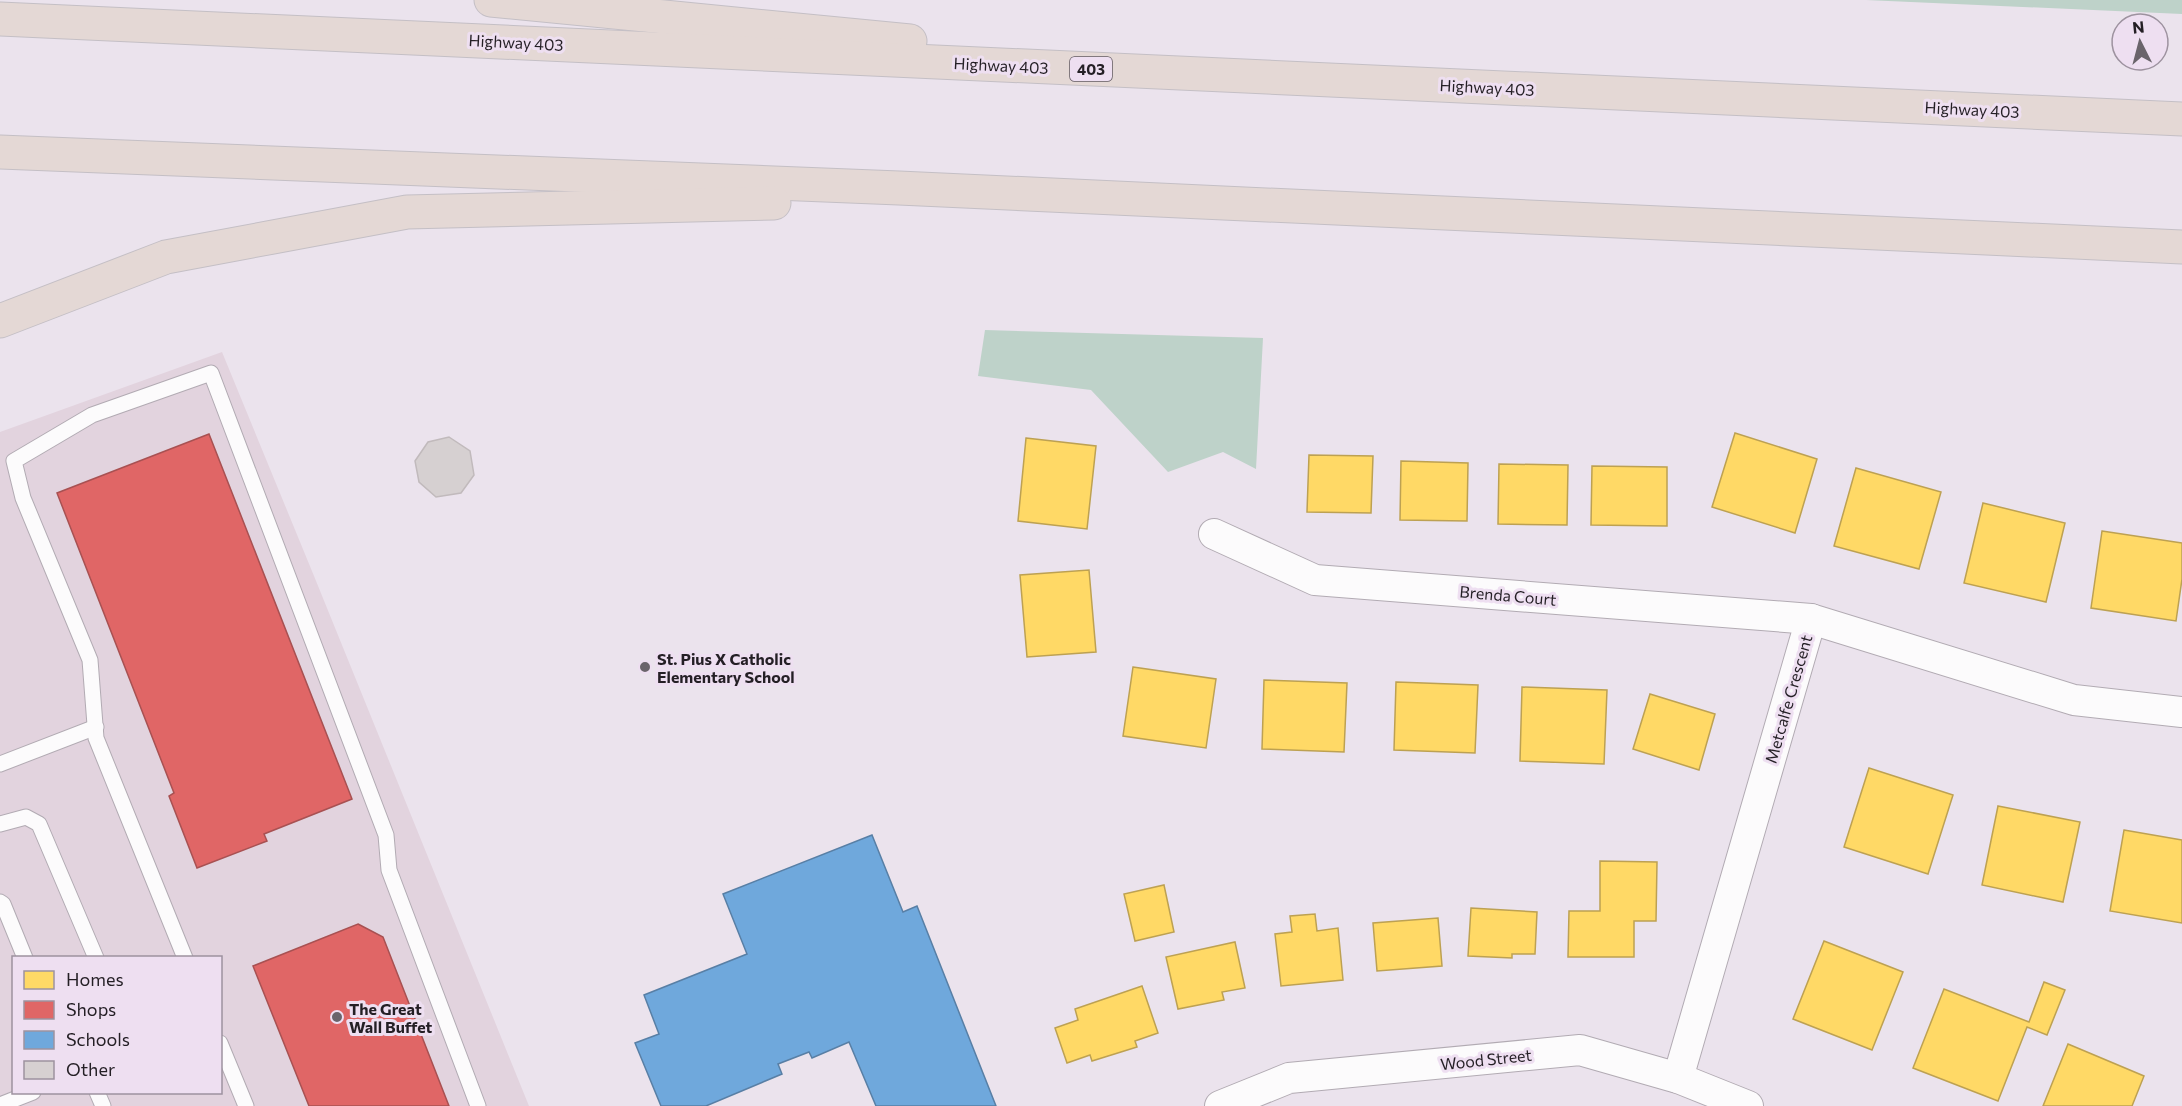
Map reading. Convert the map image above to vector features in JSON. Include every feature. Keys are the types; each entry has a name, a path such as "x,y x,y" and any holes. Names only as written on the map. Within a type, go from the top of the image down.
{"highway":[{"path":"491,0 893,38 1065,68"},
{"name":"Highway 403","path":"0,19 2182,119"},
{"path":"0,152 899,188 2182,247"},
{"path":"0,321 166,257 406,212 777,203 899,188"}],"street":[{"name":"Brenda Court","path":"1214,534 1315,580 1811,619"},
{"name":"Metcalfe Crescent","path":"1678,1078 1811,619 2074,700 2182,712"},
{"name":"Wood Street","path":"1220,1106 1289,1078 1580,1050 1678,1078 1748,1106"}],"lane":[{"path":"185,956 96,738 90,660 24,498 14,461 92,415 211,373 386,835 388,870 478,1106"},
{"path":"0,764 96,727"},
{"path":"0,824 26,817 39,824 96,956"},
{"path":"0,903 3,904 25,956"},
{"path":"222,1048 246,1106"},
{"path":"0,1106 28,1094"}],"shaded area":[{"path":"222,352 529,1106 0,1106 0,432"}],"green space":[{"path":"1866,0 2182,0 2182,14"},
{"path":"985,330 1263,338 1256,469 1223,452 1168,472 1091,390 978,376"}],"building: Homes":[{"path":"1735,433 1817,459 1795,533 1712,507"},
{"path":"1026,438 1096,446 1087,529 1018,521"},
{"path":"1309,455 1373,456 1371,513 1307,512"},
{"path":"1401,461 1468,463 1467,521 1400,520"},
{"path":"1499,464 1568,465 1567,525 1498,524"},
{"path":"1592,466 1667,467 1667,526 1591,525"},
{"path":"1856,468 1941,492 1919,569 1834,546"},
{"path":"1983,503 2065,523 2046,602 1964,583"},
{"path":"2102,531 2182,543 2182,579 2176,621 2091,608"},
{"path":"1089,570 1096,652 1027,657 1020,575"},
{"path":"1133,667 1216,679 1206,748 1123,736"},
{"path":"1264,680 1347,683 1344,752 1262,749"},
{"path":"1396,682 1478,685 1475,753 1394,750"},
{"path":"1522,687 1607,690 1604,764 1520,761"},
{"path":"1650,694 1715,714 1699,770 1633,749"},
{"path":"1869,768 1953,795 1928,874 1844,847"},
{"path":"1998,806 2080,822 2063,902 1982,885"},
{"path":"2124,830 2182,840 2182,923 2110,911"},
{"path":"1600,861 1657,862 1656,921 1634,921 1634,957 1568,957 1569,911 1600,911"},
{"path":"1164,885 1174,932 1135,941 1124,894"},
{"path":"1471,908 1537,912 1535,954 1512,954 1512,958 1468,956"},
{"path":"1315,914 1317,931 1338,928 1343,980 1281,986 1275,934 1292,932 1290,916"},
{"path":"1438,918 1442,966 1377,971 1373,923"},
{"path":"1824,941 1903,972 1872,1050 1793,1019"},
{"path":"1235,942 1245,988 1222,992 1224,1000 1178,1009 1166,957"},
{"path":"2044,982 2065,990 2047,1035 2027,1027 1998,1101 1913,1068 1944,989 2029,1022"},
{"path":"1142,986 1158,1033 1135,1041 1137,1047 1092,1061 1090,1055 1067,1063 1055,1028 1078,1020 1075,1009"},
{"path":"2068,1044 2144,1076 2132,1106 2043,1106"}],"building: Shops":[{"path":"209,434 352,799 264,834 267,841 197,868 169,796 174,793 57,493"},
{"path":"358,924 383,937 449,1106 309,1106 253,966"}],"building: Schools":[{"path":"872,835 903,912 917,906 996,1106 876,1106 849,1042 812,1058 809,1052 778,1064 782,1074 706,1106 661,1106 635,1043 659,1034 644,995 747,954 723,894"}],"building: Other":[{"path":"449,437 470,451 474,475 461,493 436,497 419,482 415,461 428,442"}],"place":[{"name":"St. Pius X Catholic Elementary School","path":"645,667"},
{"name":"The Great Wall Buffet","path":"337,1017"}]}
